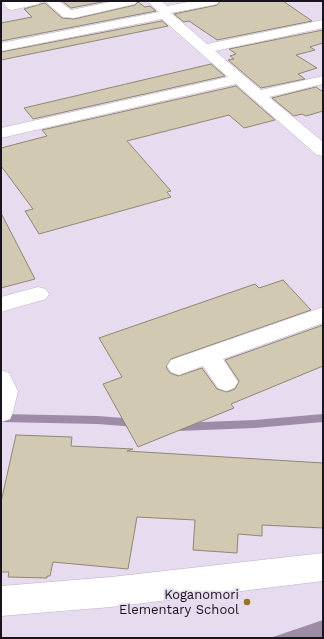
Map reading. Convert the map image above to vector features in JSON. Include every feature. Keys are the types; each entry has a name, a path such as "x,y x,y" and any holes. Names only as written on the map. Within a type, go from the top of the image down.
{"street":[{"path":"8,1 12,6 35,1"},
{"path":"51,1 68,14 74,14 131,1"},
{"path":"152,1 204,49 323,151"},
{"path":"1,47 165,13 213,1"},
{"path":"204,49 323,24"},
{"path":"1,133 239,79"},
{"path":"258,95 323,80"},
{"path":"1,305 38,294"},
{"path":"179,366 323,315"},
{"path":"208,356 226,382"},
{"path":"1,379 6,391 2,409"},
{"path":"1,601 111,592 323,566"}],"shaded area":[{"path":"323,620 323,638 270,638"}],"building":[{"path":"62,1 107,1 71,8"},
{"path":"220,1 283,1 312,21 217,40 189,21 184,22 174,14 217,5"},
{"path":"138,2 145,7 150,6 156,11 1,41 1,23 32,17 24,9 41,4 45,3 62,18 74,19 135,5"},
{"path":"162,21 168,26 1,60 1,52"},
{"path":"323,30 323,43 310,47 315,50 296,55 317,68 298,74 305,79 261,88 228,60 234,59 230,56 236,54 229,49"},
{"path":"211,64 225,76 33,119 24,108"},
{"path":"236,86 275,120 244,128 229,115 127,141 171,191 167,192 171,197 39,234 25,211 33,209 1,166 1,148 47,136 42,130"},
{"path":"316,87 323,92 323,111 306,116 302,114 294,116 272,98"},
{"path":"1,213 35,279 1,288"},
{"path":"283,280 311,310 171,359 166,367 170,373 178,376 202,368 217,389 227,392 235,389 239,381 225,360 323,325 323,366 231,404 234,408 138,447 103,384 122,377 99,338 255,284 259,288"},
{"path":"16,435 72,437 71,446 133,449 127,451 323,463 323,528 262,525 262,536 238,534 237,553 193,550 195,520 137,517 128,569 53,562 50,576 47,576 47,578 8,577 9,572 1,572 1,502"}],"waterway":[{"path":"1,418 98,420 135,423"},
{"path":"178,427 255,424 323,418"}],"place":[{"name":"Koganomori Elementary School","path":"247,602"}]}
